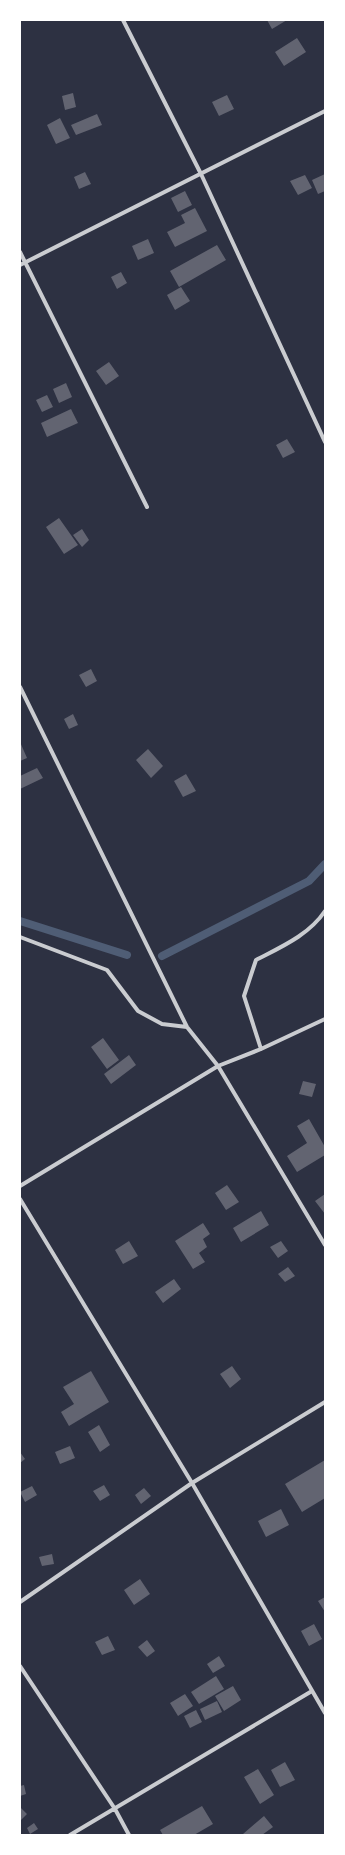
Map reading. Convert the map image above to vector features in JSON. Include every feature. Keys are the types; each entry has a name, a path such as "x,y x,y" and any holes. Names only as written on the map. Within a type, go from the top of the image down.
{"street":[{"path":"123,20 200,174 325,442"},
{"path":"20,265 325,111"},
{"path":"20,252 147,507"},
{"path":"20,687 187,1027 218,1066 325,1245"},
{"path":"261,1049 244,996 256,960 287,944 318,922 325,911"},
{"path":"20,937 107,970 138,1011 162,1024 187,1027"},
{"path":"20,1186 218,1066 261,1049 325,1019"},
{"path":"20,1199 192,1483 325,1713"},
{"path":"20,1602 192,1483 325,1402"},
{"path":"20,1666 115,1809 129,1835"},
{"path":"70,1835 312,1692"}],"building":[{"path":"267,20 287,20 272,29"},
{"path":"297,38 306,52 284,66 275,52"},
{"path":"73,93 76,107 65,110 62,96"},
{"path":"227,95 234,109 219,116 212,102"},
{"path":"97,114 102,125 76,135 71,125"},
{"path":"60,118 70,138 56,144 47,125"},
{"path":"85,172 91,184 79,189 74,177"},
{"path":"325,174 325,191 318,194 312,180"},
{"path":"305,175 312,188 298,195 290,181"},
{"path":"185,191 192,205 178,212 171,198"},
{"path":"195,208 207,231 175,247 167,232 185,223 181,215"},
{"path":"148,239 154,253 138,260 132,246"},
{"path":"217,245 226,260 179,287 170,271"},
{"path":"121,272 127,283 117,289 111,277"},
{"path":"181,287 190,301 175,310 167,295"},
{"path":"109,362 119,376 106,385 96,371"},
{"path":"66,383 72,397 59,403 53,389"},
{"path":"47,395 53,407 42,412 36,400"},
{"path":"71,409 78,423 47,437 41,423"},
{"path":"287,439 295,452 283,458 276,445"},
{"path":"59,518 78,545 64,554 46,527"},
{"path":"82,529 89,540 82,547 73,535"},
{"path":"91,669 97,681 86,687 79,675"},
{"path":"73,714 78,725 69,729 64,719"},
{"path":"20,742 27,758 20,761"},
{"path":"148,749 163,766 151,778 136,760"},
{"path":"37,768 43,778 20,789 20,776"},
{"path":"186,774 196,791 183,797 174,781"},
{"path":"103,1038 119,1060 107,1069 91,1047"},
{"path":"129,1055 136,1065 111,1084 104,1074"},
{"path":"303,1081 316,1084 312,1097 299,1094"},
{"path":"309,1119 325,1147 325,1155 297,1172 287,1156 307,1143 297,1126"},
{"path":"227,1185 239,1202 226,1210 215,1193"},
{"path":"325,1194 325,1214 315,1201"},
{"path":"261,1211 269,1225 241,1242 233,1228"},
{"path":"203,1223 210,1234 203,1239 207,1247 199,1253 205,1262 193,1269 175,1241"},
{"path":"129,1241 138,1256 123,1264 115,1250"},
{"path":"281,1241 288,1251 278,1258 270,1247"},
{"path":"288,1267 295,1276 285,1282 278,1274"},
{"path":"174,1279 181,1289 163,1303 155,1292"},
{"path":"232,1366 241,1379 230,1388 220,1374"},
{"path":"91,1371 109,1402 69,1426 61,1412 74,1404 63,1387"},
{"path":"99,1425 110,1445 100,1452 88,1432"},
{"path":"70,1446 75,1458 60,1464 55,1452"},
{"path":"20,1452 25,1459 20,1463"},
{"path":"325,1460 325,1498 302,1512 285,1484"},
{"path":"104,1485 110,1495 100,1501 93,1491"},
{"path":"32,1486 37,1495 25,1502 20,1492"},
{"path":"144,1488 151,1496 141,1504 135,1495"},
{"path":"281,1509 289,1525 266,1537 258,1521"},
{"path":"52,1554 54,1564 42,1566 39,1557"},
{"path":"140,1579 150,1594 134,1605 124,1590"},
{"path":"325,1597 325,1612 318,1601"},
{"path":"314,1624 322,1639 309,1646 301,1631"},
{"path":"108,1636 115,1650 102,1655 95,1642"},
{"path":"147,1640 155,1651 147,1657 138,1647"},
{"path":"219,1656 225,1666 213,1673 207,1664"},
{"path":"216,1676 224,1689 199,1704 191,1692"},
{"path":"233,1686 241,1700 224,1711 215,1696"},
{"path":"185,1694 193,1706 178,1716 170,1703"},
{"path":"217,1701 222,1712 205,1720 200,1709"},
{"path":"196,1710 202,1722 190,1728 184,1716"},
{"path":"285,1762 295,1780 280,1787 271,1770"},
{"path":"258,1769 274,1795 260,1804 244,1777"},
{"path":"24,1785 26,1794 20,1796 20,1786"},
{"path":"202,1806 213,1824 194,1835 163,1835 160,1830"},
{"path":"20,1807 27,1814 20,1821"},
{"path":"264,1816 273,1827 262,1835 243,1834"},
{"path":"34,1823 38,1829 30,1834 27,1828"}],"waterway":[{"path":"162,956 309,881 325,864"},
{"path":"20,921 127,955"}]}
